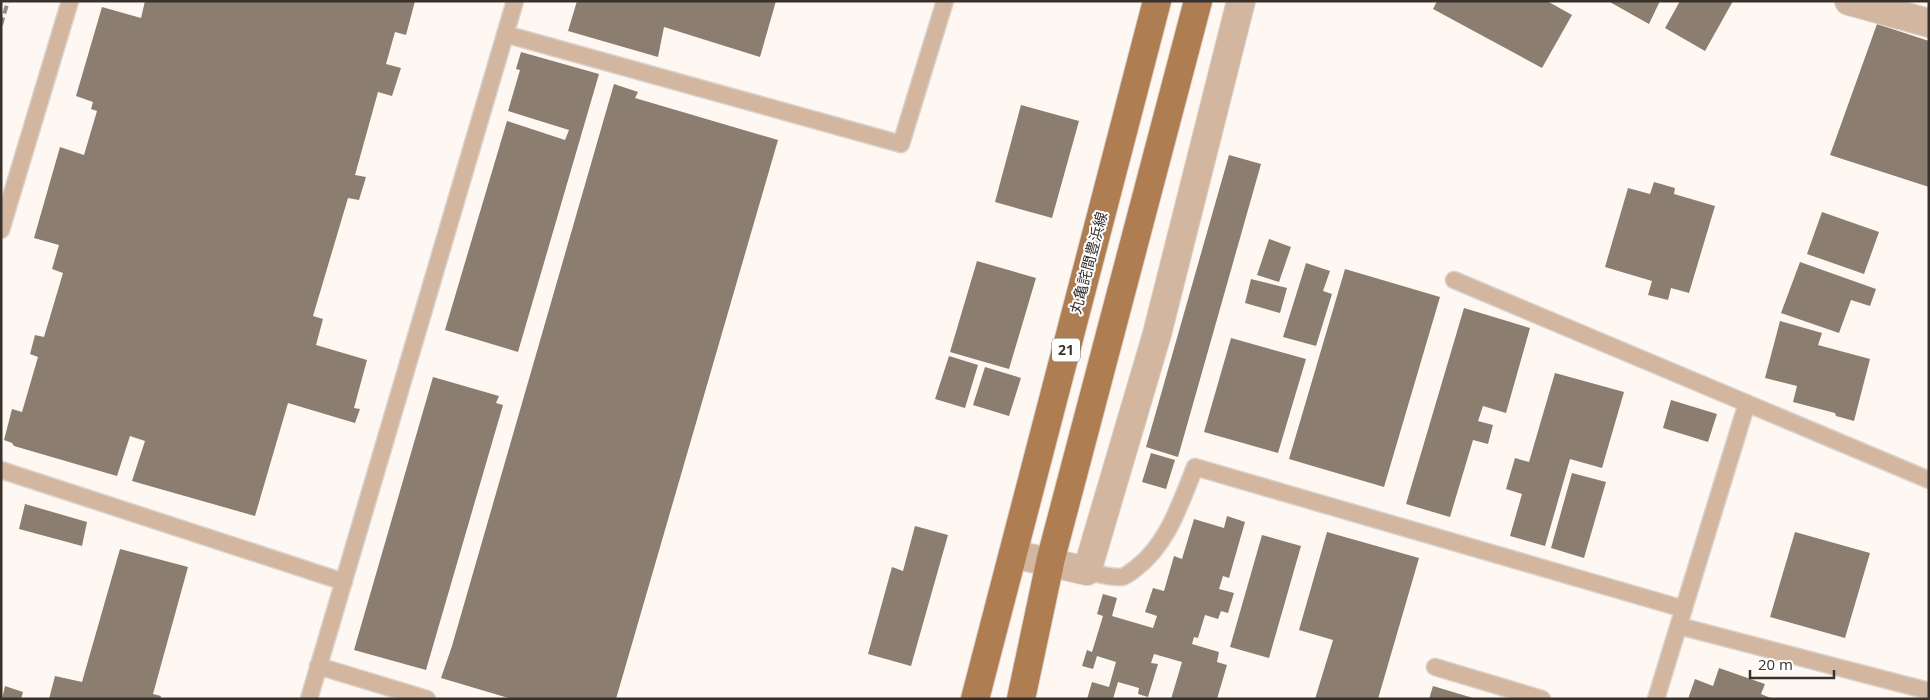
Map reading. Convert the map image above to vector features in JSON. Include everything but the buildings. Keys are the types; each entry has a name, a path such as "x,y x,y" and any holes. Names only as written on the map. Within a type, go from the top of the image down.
{"main road":[{"name":"丸亀詫間豊浜線","path":"975,699 1157,1"},
{"name":"21","path":"1020,699 1050,562 1198,1"}],"street":[{"path":"1013,554 1087,571 1157,334 1241,1"},
{"path":"1849,1 1929,23"}],"lane":[{"path":"1,230 70,1"},
{"path":"309,699 515,1"},
{"path":"505,34 901,144 945,1"},
{"path":"1454,280 1929,480"},
{"path":"1656,699 1747,403"},
{"path":"1087,571 1108,576 1124,577 1148,559 1164,538 1176,516 1195,467 1684,609"},
{"path":"1,470 344,582"},
{"path":"1679,626 1929,691"},
{"path":"318,666 426,699"},
{"path":"1435,667 1542,699"}],"railway":[{"path":"1,25 8,1"}]}
